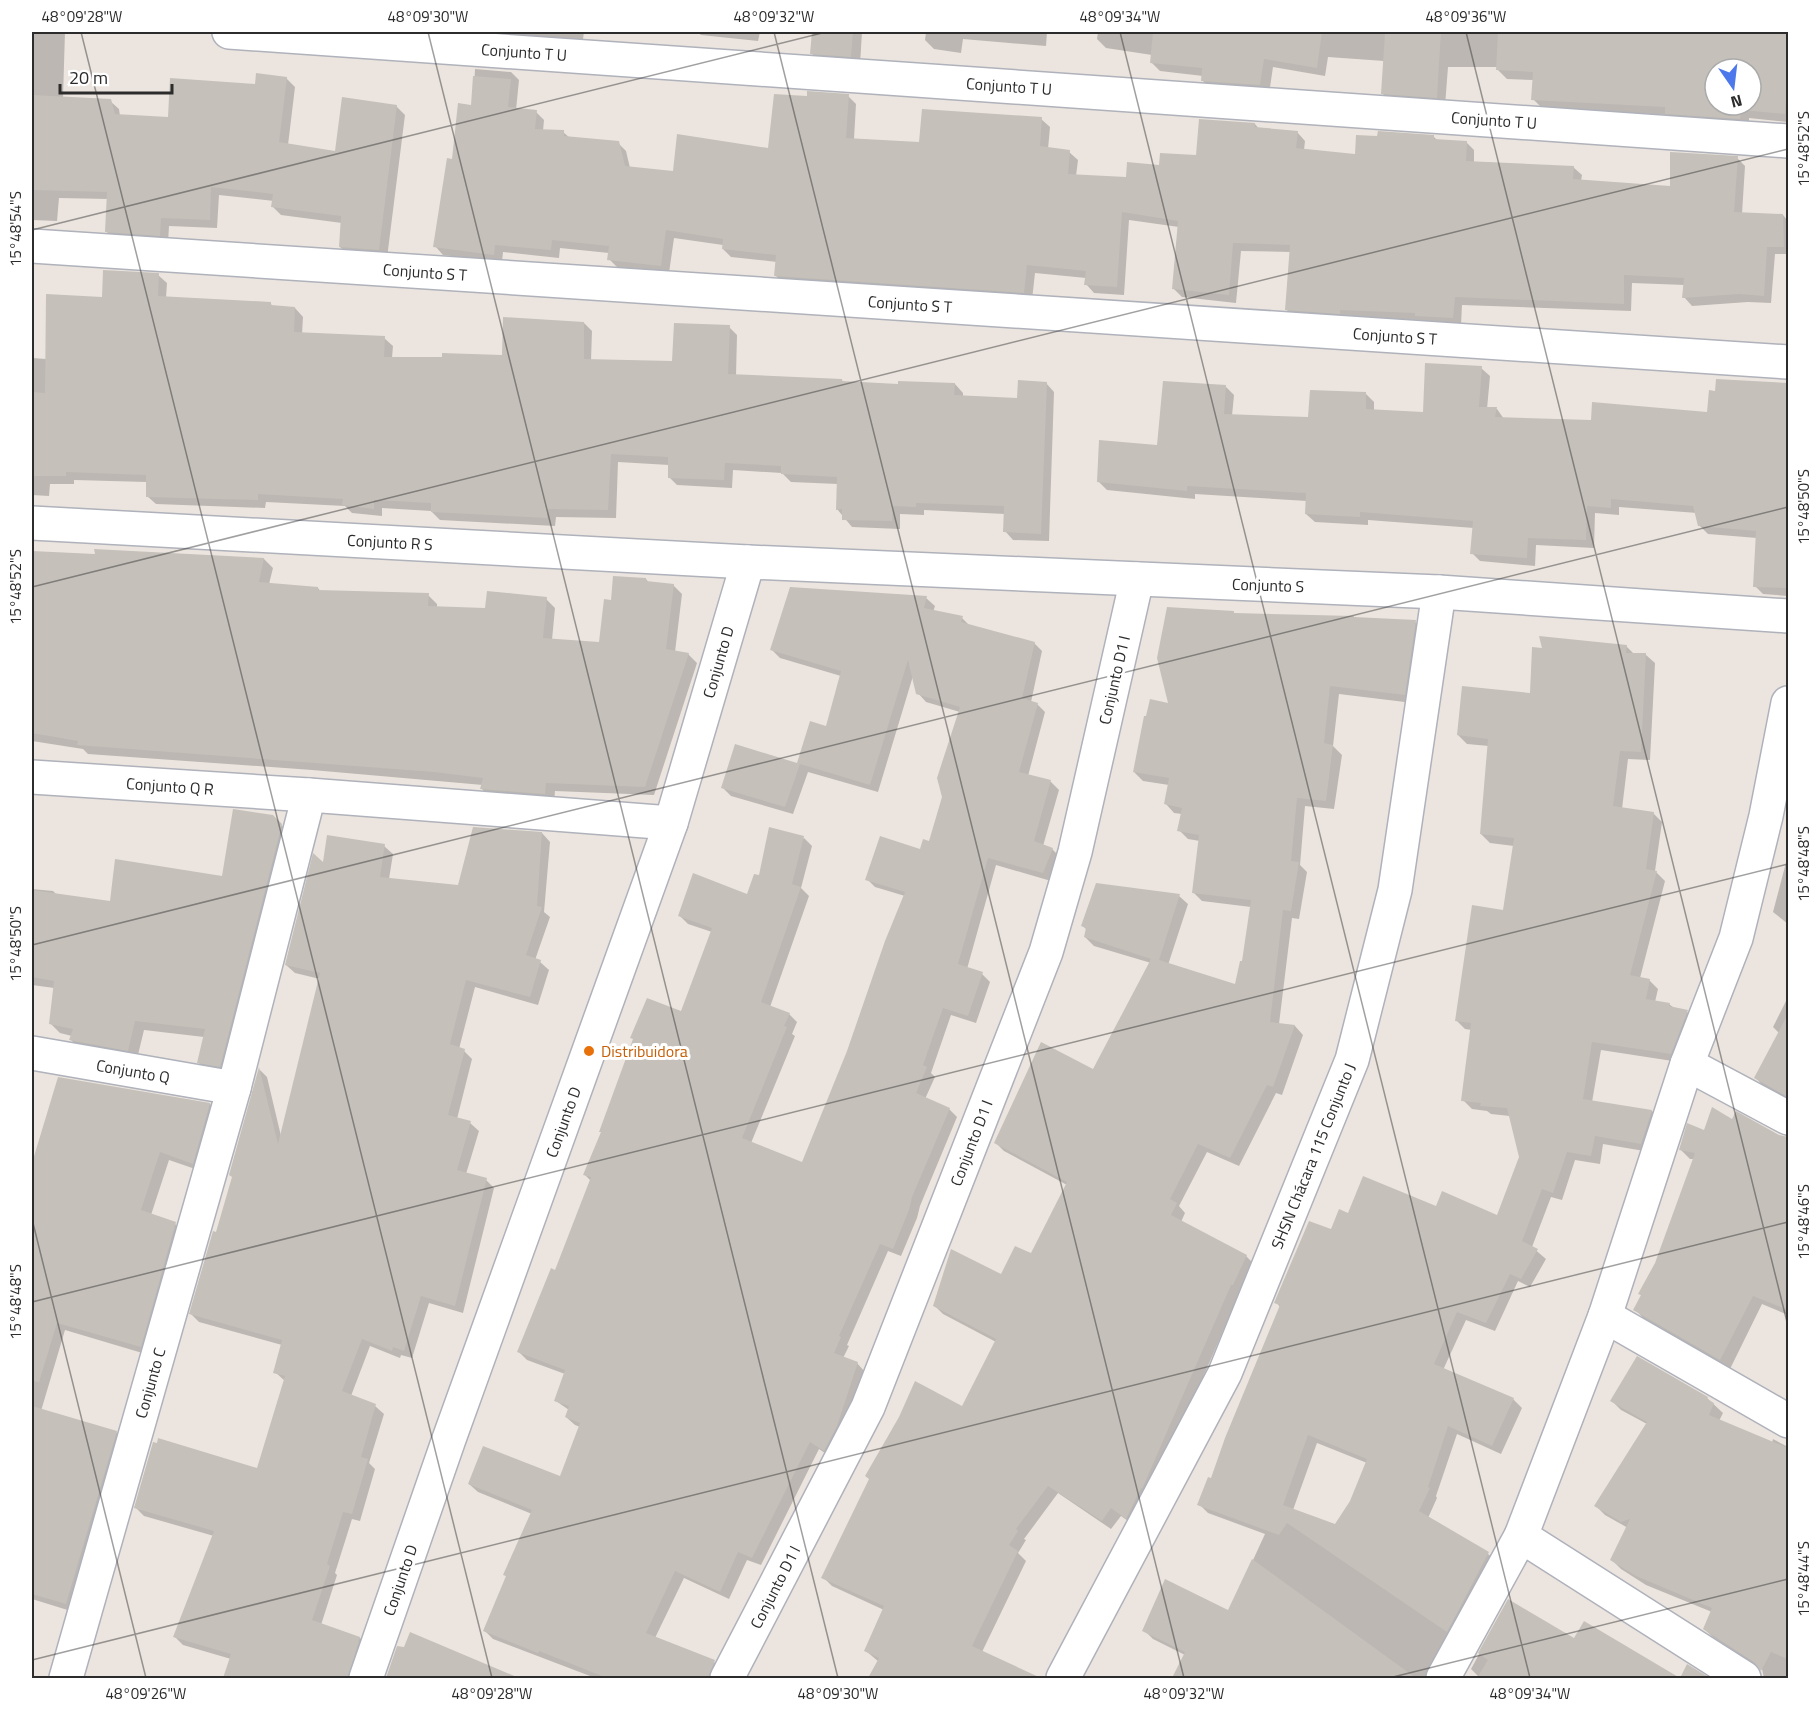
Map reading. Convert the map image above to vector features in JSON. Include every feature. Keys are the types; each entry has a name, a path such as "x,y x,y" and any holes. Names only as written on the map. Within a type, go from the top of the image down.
{"street":[{"name":"Conjunto T U","path":"229,32 1788,141"},
{"name":"Conjunto S T","path":"32,246 1788,362"},
{"name":"Conjunto R S","path":"32,523 748,562"},
{"name":"Conjunto S","path":"748,562 1439,592 1788,616"},
{"name":"Conjunto D","path":"366,1678 449,1439 671,823 748,562"},
{"name":"Conjunto D1 I","path":"728,1678 868,1407 1046,952 1075,852 1137,579"},
{"name":"SHSN Chácara 115 Conjunto J","path":"1063,1678 1225,1374 1352,1060 1395,890 1439,592"},
{"path":"1443,1678 1521,1536 1605,1316 1687,1064 1736,938 1777,822 1788,703"},
{"name":"Conjunto Q R","path":"32,777 309,795 671,823"},
{"name":"Conjunto C","path":"66,1678 234,1088 309,795"},
{"name":"Conjunto Q","path":"32,1053 234,1088"},
{"path":"1687,1064 1788,1118"},
{"path":"1605,1316 1788,1421"},
{"path":"1521,1536 1744,1678"}],"building":[{"path":"812,32 853,32 851,57 810,54"},
{"path":"1153,32 1322,32 1317,68 1264,59 1260,85 1201,81 1202,68 1150,63"},
{"path":"1385,32 1441,32 1437,98 1381,94"},
{"path":"1498,32 1788,32 1785,114 1763,112 1763,57 1703,57 1703,117 1665,114 1665,107 1531,100 1533,72 1496,70"},
{"path":"256,73 287,77 279,142 335,151 342,97 397,105 379,250 339,247 341,216 271,207 273,194 211,187 210,220 161,218 160,236 105,232 107,192 32,190 34,141 32,141 32,95 111,99 115,114 168,117 170,78 255,84"},
{"path":"473,76 511,79 508,107 537,110 535,129 564,130 564,136 619,141 625,166 673,171 677,134 768,148 774,94 807,96 807,91 849,94 846,138 919,142 922,109 1042,117 1040,146 1070,150 1068,174 1126,177 1127,162 1159,165 1160,153 1196,155 1199,119 1255,123 1255,127 1298,131 1296,148 1355,154 1356,135 1377,136 1378,131 1434,135 1434,139 1467,141 1466,161 1574,166 1573,179 1670,186 1670,152 1738,156 1734,212 1783,214 1784,247 1767,247 1764,296 1739,294 1682,298 1684,278 1624,275 1624,304 1455,297 1453,318 1415,316 1415,313 1340,310 1340,314 1285,310 1290,245 1233,243 1229,295 1172,289 1178,221 1122,212 1117,287 1084,285 1086,271 1027,265 1024,293 774,276 776,255 722,249 723,239 666,230 661,266 607,260 609,246 552,240 551,250 495,245 494,255 433,247 447,158 452,159 458,103 471,105"},
{"path":"1710,117 1740,117 1740,119"},
{"path":"103,270 159,273 158,296 271,302 271,305 295,307 294,332 385,336 384,357 442,357 442,353 502,355 503,317 584,322 584,359 672,361 674,323 730,325 728,374 898,384 898,381 955,383 954,395 1017,398 1018,380 1047,382 1041,534 1003,532 1004,506 916,503 916,507 893,506 892,521 842,520 842,509 836,510 837,477 781,474 781,466 725,463 724,480 668,478 668,457 611,454 608,510 548,509 547,518 431,512 431,503 374,500 374,509 342,505 343,499 258,494 258,500 146,497 146,475 66,472 66,476 32,476 32,392 45,393 46,294 102,297"},
{"path":"1425,363 1482,366 1479,407 1497,407 1495,417 1591,420 1592,402 1707,412 1709,390 1715,391 1716,379 1788,383 1788,588 1753,587 1756,531 1698,526 1693,506 1611,499 1611,508 1587,506 1586,540 1528,538 1527,558 1470,554 1473,521 1360,512 1360,517 1305,514 1306,493 1187,486 1187,491 1097,482 1099,440 1157,445 1163,381 1226,385 1224,414 1308,417 1310,390 1366,392 1366,409 1423,412"},
{"path":"94,549 264,558 259,582 318,587 318,590 429,593 428,606 485,608 487,591 547,597 543,638 599,642 604,599 611,600 613,576 646,578 646,581 674,584 666,649 689,653 645,787 546,783 545,794 480,789 483,778 434,772 77,745 78,741 32,733 32,551 95,554"},
{"path":"790,587 927,596 924,608 963,616 961,622 1035,642 1022,698 1038,703 1019,772 1051,780 1034,841 1053,848 1043,873 988,858 958,964 983,972 968,1016 943,1008 923,1065 927,1067 916,1093 950,1108 912,1197 893,1249 880,1244 839,1336 841,1337 834,1353 858,1362 837,1426 824,1451 810,1442 752,1558 738,1552 720,1592 675,1571 646,1633 715,1660 708,1678 607,1678 483,1631 506,1576 503,1575 532,1510 468,1484 483,1446 560,1476 580,1423 565,1417 569,1406 554,1401 565,1370 517,1352 551,1268 555,1270 591,1177 583,1175 601,1132 599,1132 633,1039 630,1038 647,998 681,1011 712,928 678,916 693,873 747,894 754,874 759,875 769,827 804,836 792,884 801,887 761,1002 790,1013 784,1026 787,1027 742,1138 802,1162 847,1051 885,941 905,892 865,880 880,836 920,849 923,839 929,841 942,797 937,778 960,707 916,694 908,660 870,785 800,764 785,807 721,788 735,744 797,763 810,721 826,726 841,671 770,650"},
{"path":"1167,607 1234,611 1234,613 1416,620 1405,695 1330,686 1324,743 1333,745 1326,801 1297,798 1291,861 1299,862 1291,911 1283,910 1270,1022 1295,1025 1273,1087 1267,1085 1230,1158 1198,1144 1170,1199 1177,1203 1171,1215 1247,1255 1231,1285 1142,1489 1126,1519 1111,1508 1102,1521 1048,1486 1016,1529 1018,1531 1009,1545 1018,1551 972,1646 1041,1678 868,1678 879,1658 864,1651 884,1606 821,1578 869,1479 865,1476 899,1417 915,1381 962,1406 996,1339 933,1306 951,1249 1001,1274 1015,1246 1031,1253 1067,1182 994,1143 1041,1042 1093,1069 1151,959 1084,937 1086,928 1081,926 1096,883 1180,894 1159,960 1235,984 1240,961 1242,961 1251,900 1192,893 1199,835 1177,831 1182,808 1164,804 1169,778 1133,772 1144,716 1146,716 1150,699 1168,703 1157,658"},
{"path":"1539,636 1627,645 1626,653 1646,653 1641,752 1620,751 1613,806 1654,812 1646,869 1657,871 1630,975 1650,979 1646,999 1670,1003 1669,1006 1688,1010 1671,1054 1592,1042 1583,1099 1652,1110 1641,1144 1595,1136 1591,1156 1567,1152 1553,1193 1542,1189 1522,1241 1538,1249 1521,1279 1510,1274 1486,1323 1457,1312 1434,1364 1514,1398 1492,1446 1448,1426 1428,1487 1430,1488 1419,1511 1489,1552 1447,1632 1287,1523 1279,1535 1197,1505 1208,1477 1211,1478 1225,1438 1280,1305 1274,1303 1309,1221 1331,1229 1339,1209 1348,1213 1363,1176 1436,1206 1442,1191 1497,1215 1519,1157 1507,1108 1480,1106 1481,1103 1461,1101 1471,1023 1455,1021 1472,905 1503,910 1514,838 1480,834 1488,739 1457,735 1462,686 1530,693 1532,647 1542,648","holes":["1308,1435 1367,1459 1350,1501 1335,1524 1283,1505"]},
{"path":"233,809 273,815 282,824 220,1067 197,1063 205,1029 135,1021 128,1051 69,1040 73,1029 49,1024 54,981 32,977 32,890 110,901 115,859 222,876"},
{"path":"473,827 542,832 537,906 542,907 526,955 541,960 530,997 466,980 450,1044 465,1049 448,1115 471,1121 457,1170 487,1178 455,1306 421,1296 404,1351 393,1347 392,1351 362,1339 342,1391 376,1404 361,1457 368,1459 352,1514 343,1512 327,1564 330,1566 312,1620 360,1637 348,1678 223,1678 231,1654 173,1637 214,1531 134,1508 153,1442 157,1443 158,1438 257,1468 285,1376 273,1373 282,1340 189,1314 213,1231 216,1232 232,1177 229,1175 259,1067 278,1144 320,973 285,965 313,853 323,862 327,835 385,844 380,877 458,885"},
{"path":"1788,1014 1788,1097 1754,1078"},
{"path":"58,1077 210,1103 193,1164 160,1152 141,1210 176,1222 141,1347 57,1323 39,1382 32,1381 32,1163"},
{"path":"1712,1107 1732,1119 1736,1111 1779,1135 1788,1137 1788,1310 1753,1296 1720,1360 1633,1310 1641,1295 1638,1294 1655,1263 1695,1153 1679,1150 1687,1123 1704,1130"},
{"path":"1637,1356 1708,1397 1707,1399 1714,1403 1709,1415 1788,1448 1788,1659 1771,1652 1761,1671 1754,1662 1703,1629 1712,1608 1636,1576 1610,1560 1630,1519 1621,1522 1594,1506 1647,1422 1610,1401"},
{"path":"32,1406 117,1431 66,1604 32,1594"},
{"path":"1252,1559 1416,1678 1172,1678 1185,1652 1142,1631 1165,1579 1228,1610"},
{"path":"1508,1599 1574,1638 1584,1621 1680,1678 1477,1678 1488,1660 1478,1653"},
{"path":"410,1632 519,1678 386,1678 397,1646 404,1647"},
{"path":"1687,1664 1710,1678 1680,1678"}],"place":[{"name":"Distribuidora","path":"589,1051"}]}
